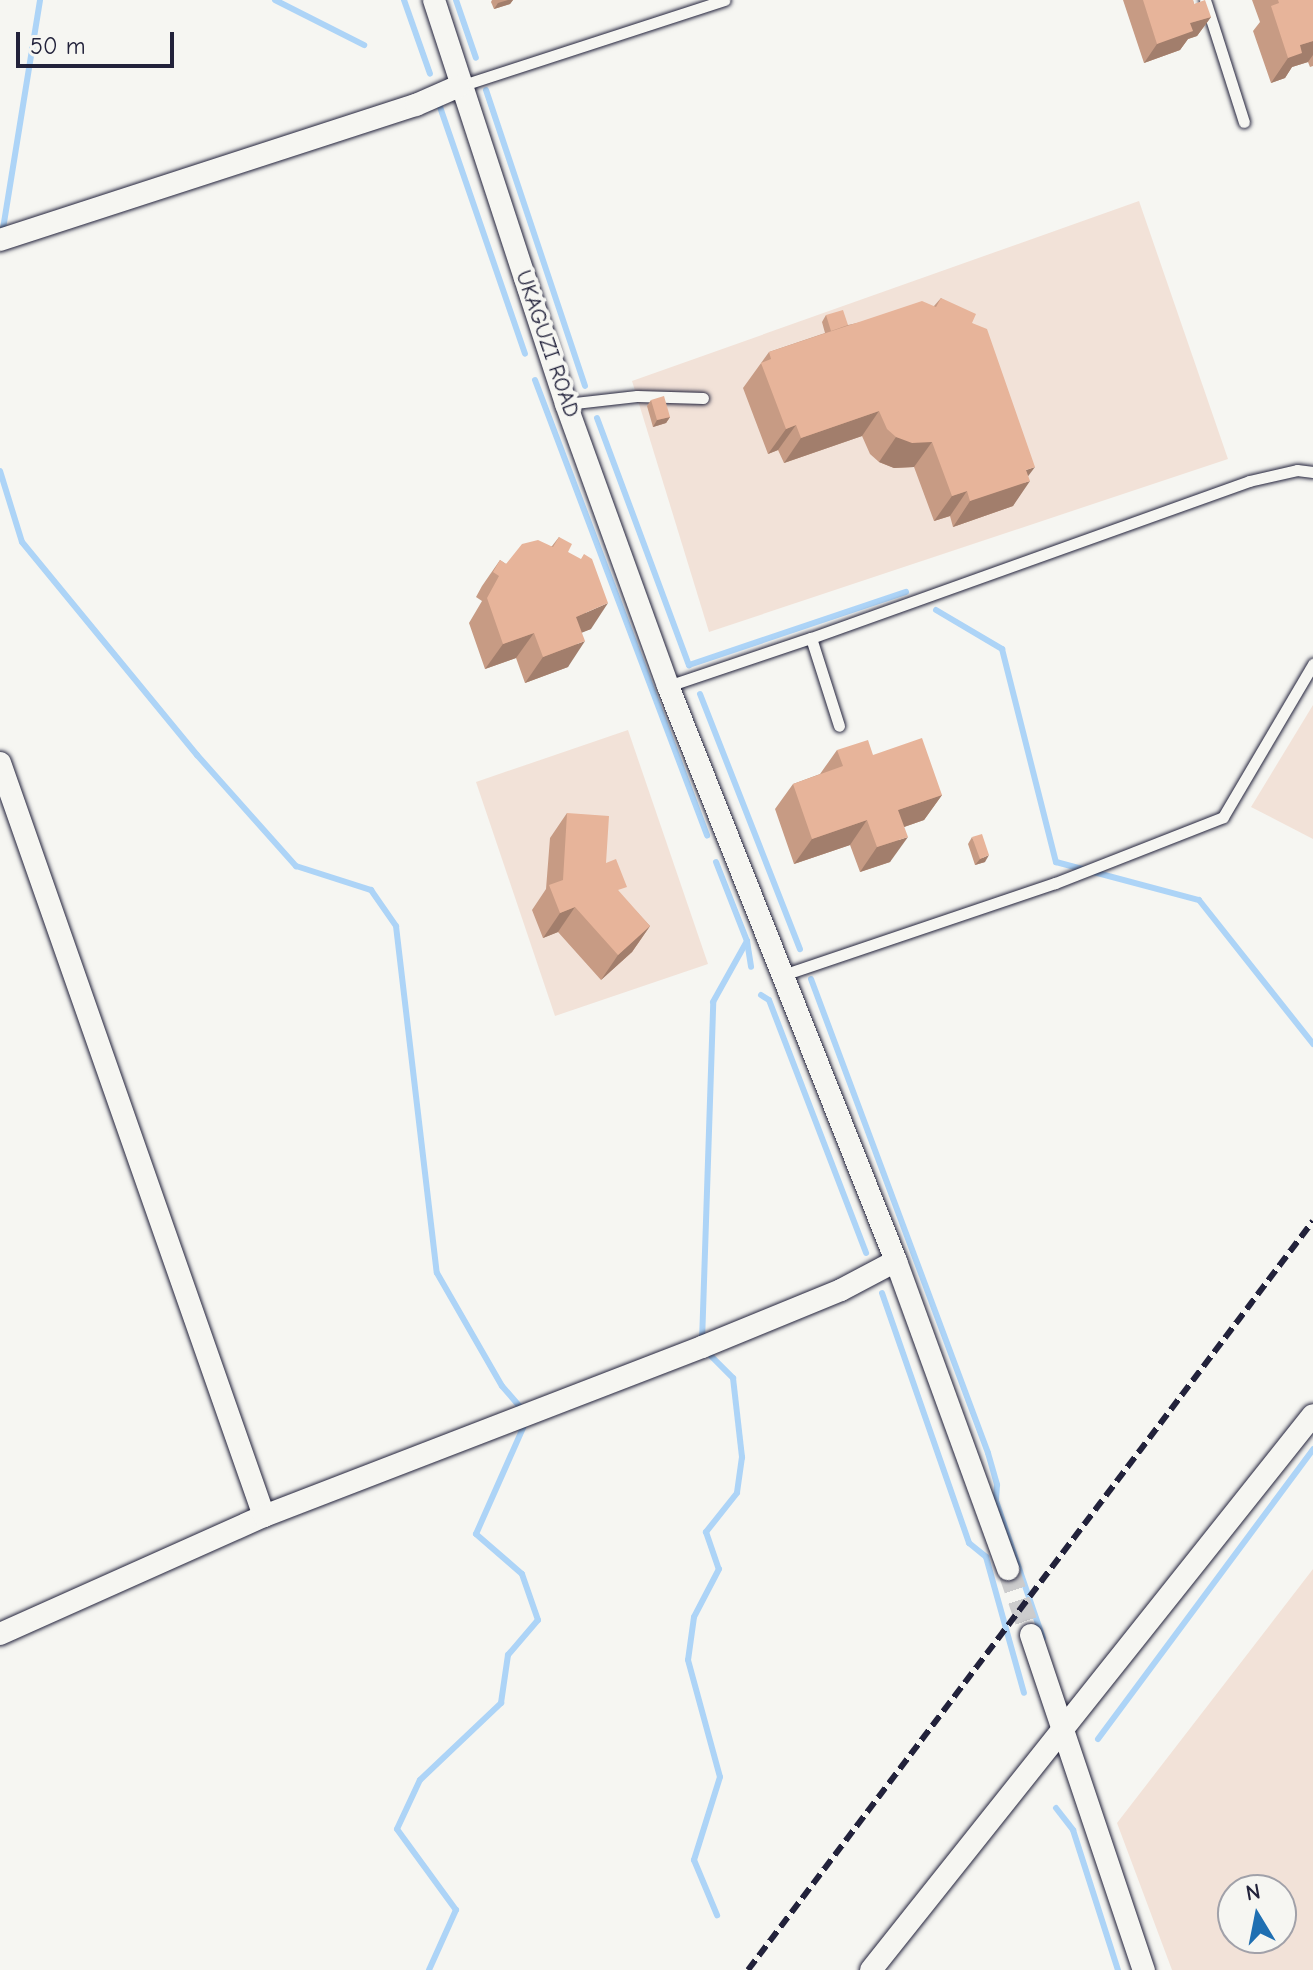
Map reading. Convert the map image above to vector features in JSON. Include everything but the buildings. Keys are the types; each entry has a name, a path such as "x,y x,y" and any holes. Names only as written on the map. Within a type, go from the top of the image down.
{"street":[{"name":"UKAGUZI ROAD","path":"434,0 459,86 566,404 668,686 896,1261 1008,1569"},
{"path":"0,240 416,105 459,86"},
{"path":"0,763 264,1516"},
{"path":"0,1634 264,1516 702,1347 841,1290 896,1261"},
{"path":"871,1970 1313,1415"},
{"path":"1031,1635 1144,1970"}],"lane":[{"path":"459,86 724,0"},
{"path":"1205,0 1244,122"},
{"path":"566,404 637,396 703,398"},
{"path":"668,686 1249,481 1297,470 1313,472"},
{"path":"811,638 839,726"},
{"path":"783,975 1055,883 1223,817 1313,664"}],"shaded area":[{"path":"1139,201 1228,459 709,632 632,381"},
{"path":"1313,705 1313,839 1251,807"},
{"path":"628,730 708,964 555,1016 476,782"},
{"path":"1313,1569 1313,1970 1172,1970 1117,1823"}],"waterway":[{"path":"2,235 40,0"},
{"path":"275,0 364,45"},
{"path":"404,0 430,74"},
{"path":"456,0 476,58"},
{"path":"486,90 585,386"},
{"path":"439,104 525,354"},
{"path":"535,380 707,836"},
{"path":"597,418 689,665 906,592"},
{"path":"0,471 22,542 197,755 296,866 371,890 396,926 437,1273 502,1386 525,1412"},
{"path":"936,610 1002,649 1056,862 1199,900 1313,1044"},
{"path":"700,694 800,949"},
{"path":"716,862 747,941 751,967"},
{"path":"702,1342 713,1002 747,941"},
{"path":"811,979 988,1453 997,1485 996,1501 1043,1638"},
{"path":"761,995 769,1000 866,1253"},
{"path":"882,1293 969,1543 986,1557 1024,1693"},
{"path":"707,1352 733,1378 742,1457 737,1493 706,1532 719,1569 694,1617 688,1660 720,1777 694,1860 717,1915"},
{"path":"429,1970 456,1910 397,1829 420,1780 501,1703 508,1655 538,1620 522,1574 476,1534 526,1421"},
{"path":"1098,1739 1313,1449"},
{"path":"1056,1808 1073,1830 1118,1970"}],"tunnel":[{"path":"1008,1569 1031,1635"}],"railway":[{"path":"748,1970 1313,1221"}]}
